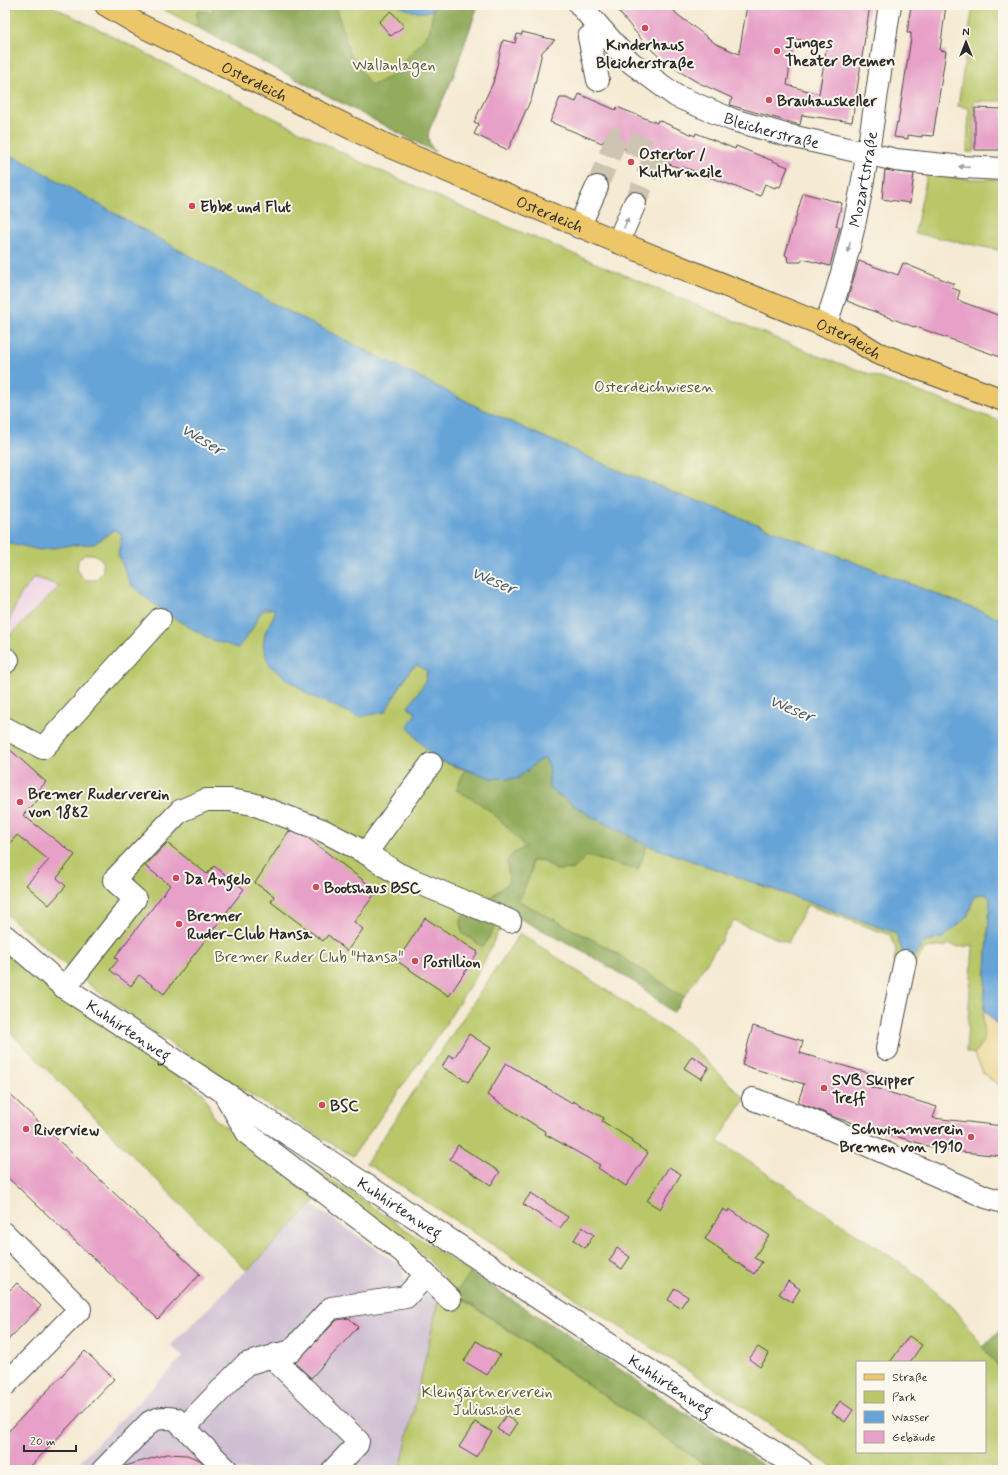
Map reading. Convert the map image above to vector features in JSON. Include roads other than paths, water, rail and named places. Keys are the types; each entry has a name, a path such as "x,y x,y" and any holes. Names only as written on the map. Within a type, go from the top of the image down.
{"main road":[{"name":"Osterdeich","path":"106,5 140,25 388,146 580,227 848,335 878,353 1003,400"}],"street":[{"name":"Bleicherstraße","path":"580,5 588,34 629,60 676,96 733,120 786,135 896,160 963,167 1003,169"},
{"name":"Mozartstraße","path":"825,326 851,240 867,154 890,5"},
{"path":"588,34 598,80"},
{"path":"580,227 596,187"},
{"path":"618,242 635,203"},
{"path":"5,728 43,748 160,619"},
{"path":"366,853 431,764"},
{"path":"65,988 135,899 114,880 180,811 206,800 230,800 253,804 322,830 366,853 398,874 510,921"},
{"name":"Kuhhirtenweg","path":"5,936 65,988 801,1470"},
{"path":"887,1049 905,961"},
{"path":"223,1092 248,1134 403,1252 450,1300"},
{"path":"753,1099 810,1120 986,1197 1003,1202"},
{"path":"5,1234 80,1308 5,1385"},
{"path":"184,1428 246,1364 291,1351 331,1308 406,1297 426,1275"},
{"path":"277,1354 279,1364 358,1441 357,1445 333,1470"},
{"path":"103,1470 150,1422 156,1418 176,1419 227,1470"}],"water":[{"path":"397,5 438,5 428,11 418,12"},
{"name":"Weser","path":"5,153 23,161 274,304 478,407 615,469 1003,620 1003,1032 984,1010 990,899 985,894 975,895 967,917 943,938 924,942 910,962 902,951 896,933 647,845 587,814 549,788 549,766 545,758 538,761 517,779 492,778 437,760 417,739 408,726 416,713 408,707 425,682 427,671 417,665 410,670 385,712 359,717 309,695 269,665 263,646 265,633 274,615 275,609 267,608 261,611 251,631 238,648 212,640 182,623 155,605 131,585 118,554 122,534 114,530 94,544 72,545 40,550 5,542"}],"tunnel":[{"path":"597,187 617,137 656,153 635,203"}],"place":[{"name":"Kinderhaus Bleicherstraße","path":"645,28"},
{"name":"Junges Theater Bremen","path":"777,51"},
{"name":"Brauhauskeller","path":"769,100"},
{"name":"Ostertor / Kulturmeile","path":"631,162"},
{"name":"Ebbe und Flut","path":"192,206"},
{"name":"Bremer Ruderverein von 1882","path":"20,802"},
{"name":"Da Angelo","path":"176,878"},
{"name":"Bootshaus BSC","path":"316,887"},
{"name":"Bremer Ruder-Club Hansa","path":"179,924"},
{"name":"Postillion","path":"415,961"},
{"name":"SVB Skipper Treff","path":"824,1088"},
{"name":"BSC","path":"322,1105"},
{"name":"Riverview","path":"26,1129"},
{"name":"Schwimmverein Bremen von 1910","path":"971,1137"}],"park label":[{"name":"Wallanlagen","path":"394,64"},
{"name":"Osterdeichwiesen","path":"654,386"},
{"name":"Bremer Ruder Club \"Hansa\"","path":"309,956"},
{"name":"Kleingärtnerverein Juliushöhe","path":"487,1400"}]}
